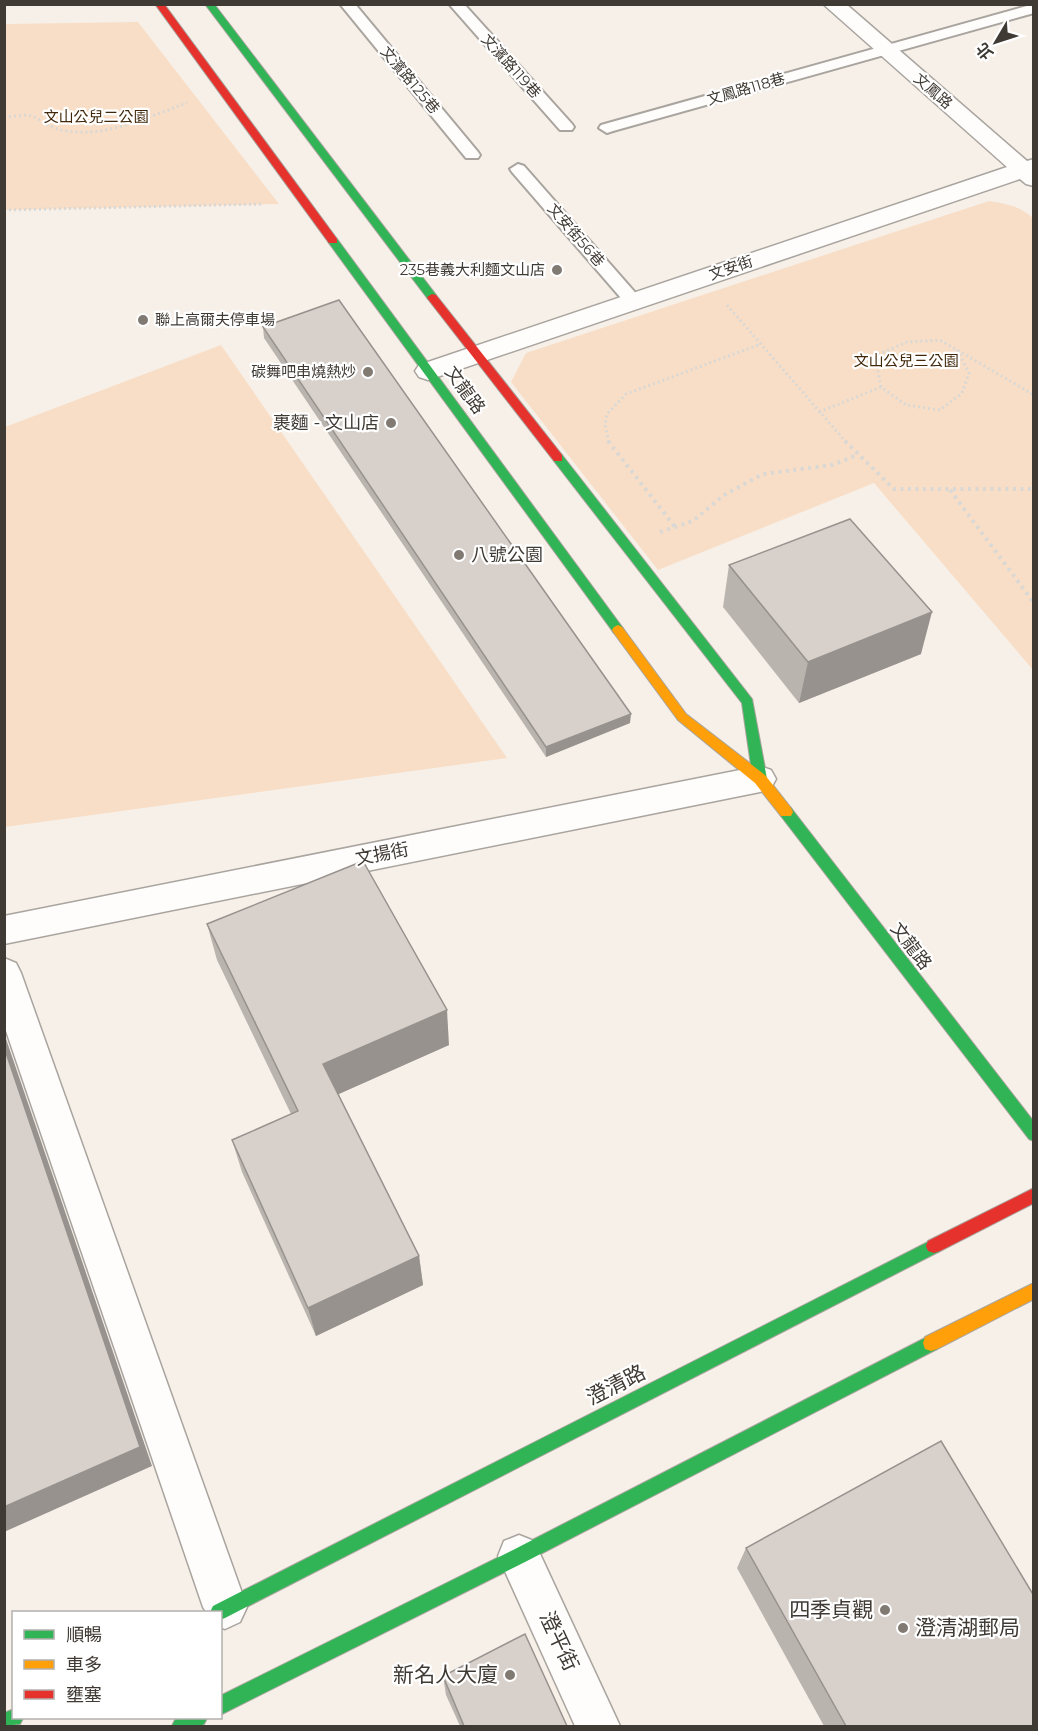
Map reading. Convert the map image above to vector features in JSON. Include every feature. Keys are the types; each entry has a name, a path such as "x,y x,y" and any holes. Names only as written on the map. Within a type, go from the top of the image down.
{"street":[{"name":"文龍路","path":"159,4 682,717 760,779 1034,1134"},
{"name":"文龍路","path":"209,4 476,354 748,702 760,779"},
{"name":"文鳳路","path":"833,4 1030,171"},
{"name":"文安街","path":"428,371 1030,171"},
{"name":"文揚街","path":"4,930 760,779"},
{"path":"4,973 222,1610"},
{"name":"澄清路","path":"222,1610 1034,1195"},
{"path":"222,1705 519,1556 1034,1290"},
{"name":"澄平街","path":"519,1556 598,1726"},
{"path":"181,1726 196,1719"}],"lane":[{"name":"文濱路125巷","path":"347,4 472,155"},
{"name":"文濱路119巷","path":"456,4 566,127"},
{"name":"文鳳路118巷","path":"607,128 1034,8"},
{"name":"文安街56巷","path":"518,169 633,301"}],"path":[{"path":"4,117 31,117 43,127 76,132 120,124 187,103"},
{"path":"4,210 279,204 301,198"},
{"path":"723,300 857,455 894,489 1034,489"},
{"path":"957,350 969,373 962,393 940,410 906,405 881,387 875,356 907,342 940,340 1034,395"},
{"path":"675,527 608,441 603,424 609,408 626,394 761,344"},
{"path":"819,412 881,387"},
{"path":"625,544 693,521 724,495 763,474 832,465 857,455"},
{"path":"950,489 1034,603"}],"green space":[{"name":"文山公兒二公園","path":"138,22 279,204 5,210 5,24"},
{"name":"文山公兒三公園","path":"989,201 1018,208 1034,219 1033,670 874,483 658,570 511,382 526,353"},
{"path":"221,345 507,758 5,827 5,427"}],"building":[{"path":"339,300 631,714 546,747 263,327"},
{"path":"850,519 932,612 808,662 729,565"},
{"path":"363,861 447,1010 323,1064 419,1256 308,1308 232,1140 298,1111 207,924"},
{"path":"4,1047 140,1447 4,1507"},
{"name":"四季貞觀","path":"941,1441 1034,1596 1034,1726 846,1726 746,1548"},
{"name":"新名人大廈","path":"525,1634 567,1726 464,1726 443,1676"}],"traffic: fast":[{"path":"209,4 432,297"},
{"path":"333,241 618,630"},
{"path":"558,458 748,702 760,779"},
{"path":"786,812 1034,1134"},
{"path":"221,1611 934,1246"},
{"path":"222,1705 519,1556 931,1343"},
{"path":"4,1722 12,1719"},
{"path":"181,1726 196,1719"}],"traffic: slow":[{"path":"618,630 682,717 760,779 786,812"},
{"path":"931,1343 1034,1290"}],"traffic: jam":[{"path":"159,4 333,241"},
{"path":"432,297 558,458"},
{"path":"934,1246 1034,1195"}],"place":[{"name":"235巷義大利麵文山店","path":"557,270"},
{"name":"聯上高爾夫停車場","path":"143,320"},
{"name":"碳舞吧串燒熱炒","path":"368,372"},
{"name":"裹麵 - 文山店","path":"391,423"},
{"name":"八號公園","path":"459,555"},
{"name":"四季貞觀","path":"885,1610"},
{"name":"澄清湖郵局","path":"903,1628"},
{"name":"新名人大廈","path":"510,1675"}]}
